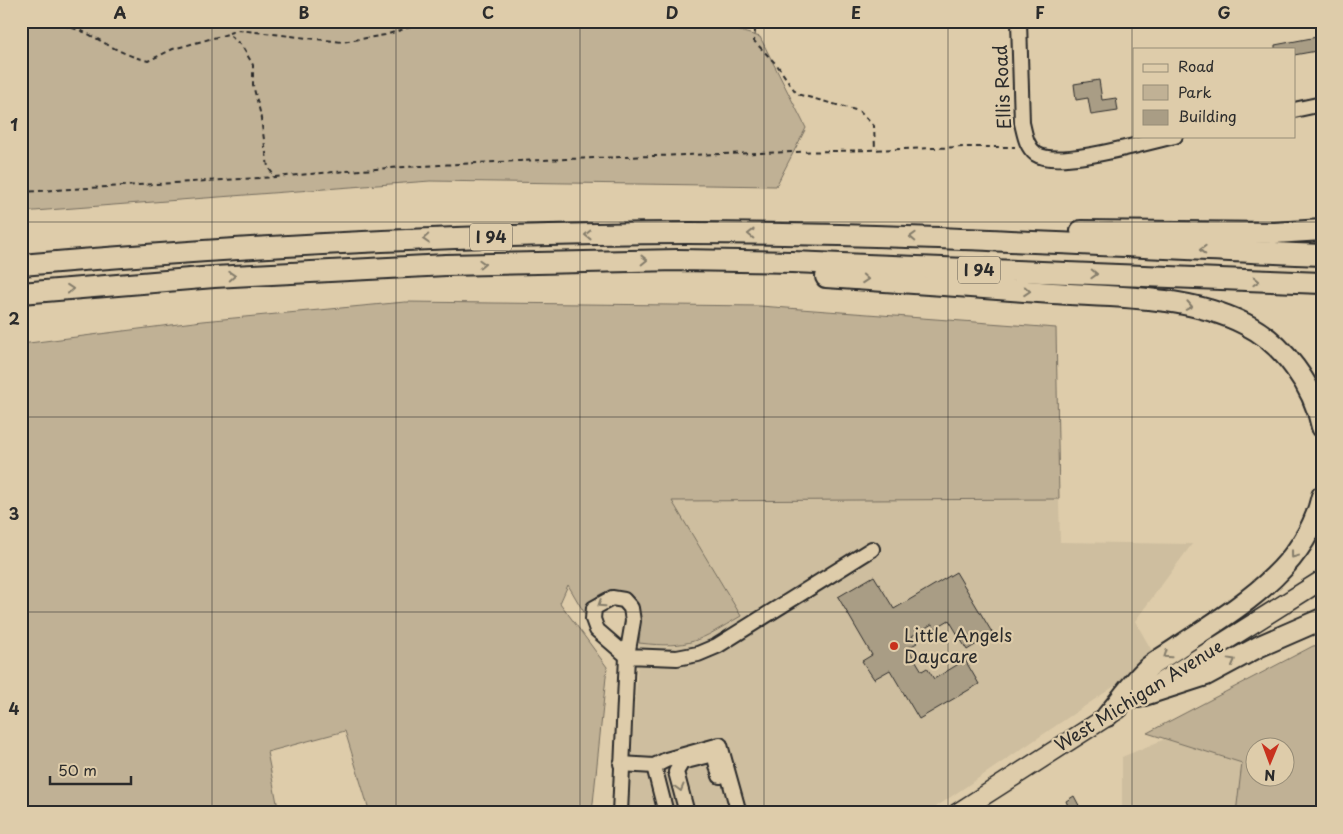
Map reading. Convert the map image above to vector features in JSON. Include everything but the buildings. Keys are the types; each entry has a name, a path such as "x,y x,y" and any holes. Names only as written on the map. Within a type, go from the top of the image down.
{"highway":[{"path":"962,239 1067,231 1275,234 1322,230"},
{"name":"I 94","path":"21,265 210,249 481,237 686,233 962,239 1322,255"},
{"path":"678,260 708,267 1187,304 1220,313 1247,325 1270,341 1289,360 1312,398 1322,427"},
{"name":"I 94","path":"21,293 214,277 446,265 678,260 792,262 1322,284"},
{"path":"1107,716 1148,668 1231,612 1268,584 1286,566 1307,536 1314,522 1322,496"},
{"path":"1138,697 1206,675 1260,646 1322,619"}],"main road":[{"name":"West Michigan Avenue","path":"957,813 1322,580"}],"street":[{"name":"Ellis Road","path":"1019,21 1022,123 1027,143 1035,153 1042,157 1058,160 1165,138"},
{"path":"1296,110 1322,104"},
{"path":"620,813 627,656 677,658 698,654 718,646 872,549"},
{"path":"621,764 654,766 666,760 720,745 740,813"},
{"path":"687,813 676,772 682,762 710,755 715,758 730,813"},
{"path":"654,766 666,813"}],"path":[{"path":"55,21 69,29 85,32 124,55 148,61 173,49 239,30 342,42 385,35 430,21"},
{"path":"756,21 754,41 778,65 797,94 859,111 874,126 875,150"},
{"path":"228,34 242,46 253,65 253,85 260,112 268,167 275,177"},
{"path":"21,192 448,165 875,150 1015,148 1027,143"}],"shaded area":[{"path":"1059,499 1060,542 1192,544 1135,621 1156,658 927,813 628,813 639,643 668,647 698,641 741,616 672,501"},
{"path":"1322,673 1322,813 1122,813 1122,757"}],"green space":[{"path":"21,21 706,21 760,37 806,128 776,186 430,181 21,212"},
{"path":"405,302 760,306 1056,328 1059,499 672,501 741,616 704,637 683,644 657,645 639,643 640,616 633,599 618,591 610,591 595,598 585,614 568,585 560,603 607,667 592,813 370,813 345,731 267,752 279,813 21,813 21,344 202,321"},
{"path":"1322,645 1322,813 1236,813 1242,763 1147,733 1313,646"}],"place":[{"name":"Little Angels Daycare","path":"894,646"}]}
